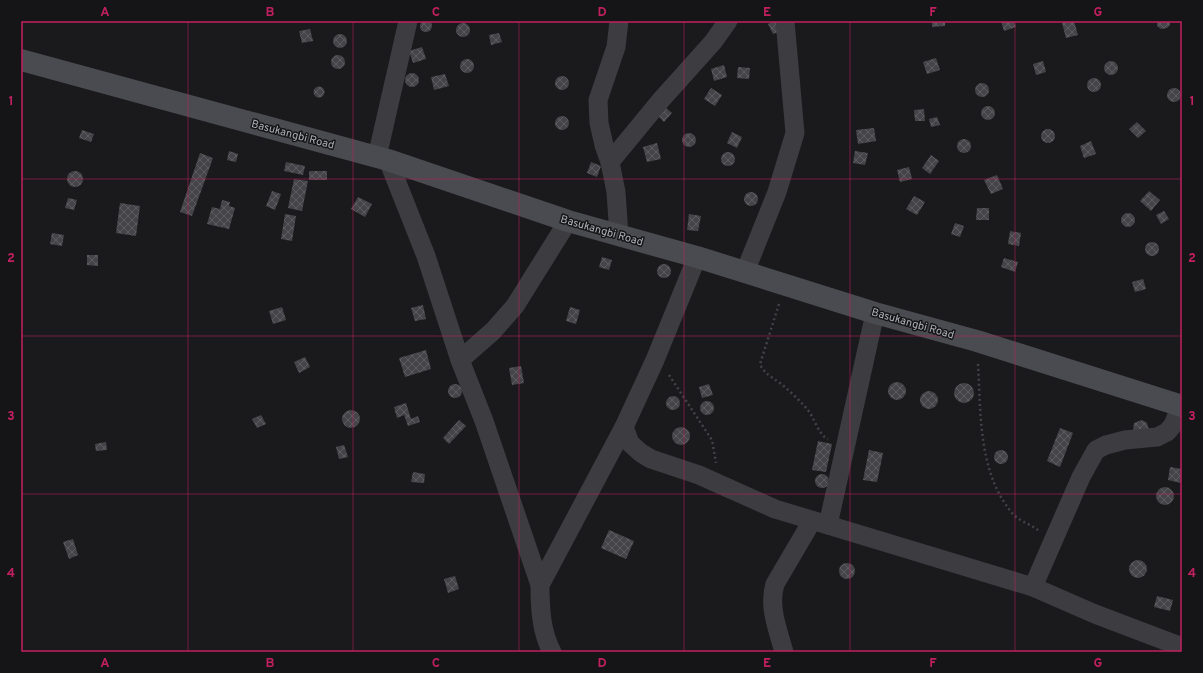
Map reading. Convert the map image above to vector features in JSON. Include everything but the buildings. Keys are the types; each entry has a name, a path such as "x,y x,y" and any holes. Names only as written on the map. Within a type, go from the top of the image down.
{"street":[{"path":"408,21 383,158 426,256 460,360 484,421 540,585 540,603 543,623 552,652"},
{"path":"618,21 616,47 598,100 599,123 610,162 616,192 619,235"},
{"path":"610,162 661,100 713,42 728,21"},
{"path":"745,272 777,192 795,133 785,21"},
{"name":"Basukangbi Road","path":"21,60 383,158 568,221 697,257 875,313 977,341 1182,406"},
{"path":"460,360 493,331 515,306 568,221"},
{"path":"540,585 624,427 655,360 697,257"},
{"path":"784,652 773,607 772,595 775,584 820,523 845,446 875,313"},
{"path":"1033,587 1081,477 1096,450 1106,445 1125,440 1157,437 1167,432 1173,425 1182,406"},
{"path":"624,427 630,442 640,454 717,483 774,509 1033,587 1182,647"}],"path":[{"path":"785,284 760,364 762,370 786,388 813,416 820,433 824,437 845,446"},
{"path":"977,341 983,436 990,475 1013,514 1037,530 1048,555"},
{"path":"655,360 673,380 712,440 716,458 717,483"}]}
